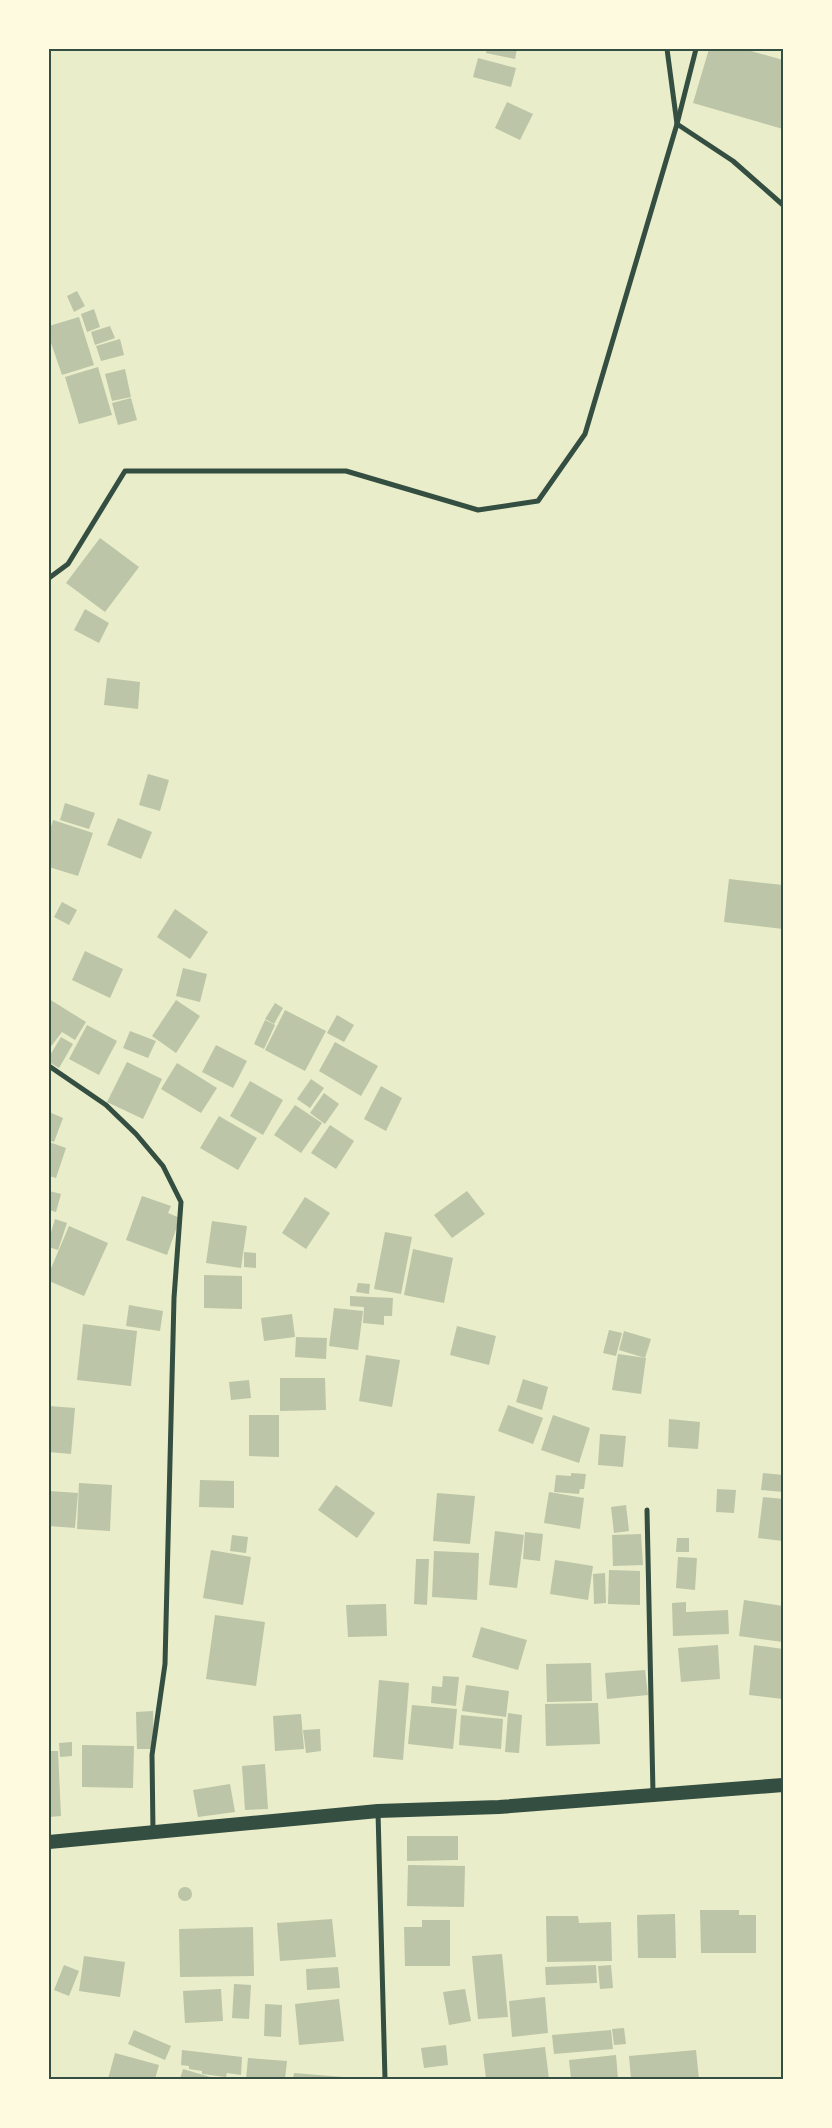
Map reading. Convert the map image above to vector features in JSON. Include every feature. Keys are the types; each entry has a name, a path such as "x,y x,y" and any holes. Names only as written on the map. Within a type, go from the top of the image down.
{"highway":[{"path":"49,1842 153,1834 378,1811 499,1806 653,1793 783,1785"}],"street":[{"path":"667,49 677,124 733,161 783,205"},
{"path":"49,578 68,564 125,471 346,471 478,510 538,501 585,434 677,124 696,49"},
{"path":"49,1066 106,1105 136,1134 163,1166 182,1202 174,1298 165,1664 152,1755 153,1834"},
{"path":"647,1510 653,1793"},
{"path":"378,1811 385,2079"}],"building":[{"path":"487,49 517,49 515,59 486,53"},
{"path":"709,49 744,49 783,60 783,129 693,103"},
{"path":"478,58 516,68 511,87 473,77"},
{"path":"507,102 533,114 520,140 495,128"},
{"path":"77,291 85,306 74,312 67,296"},
{"path":"94,309 100,327 87,332 81,314"},
{"path":"79,317 94,365 62,375 49,337 49,326"},
{"path":"110,326 115,338 95,345 91,332"},
{"path":"120,339 124,355 101,361 96,346"},
{"path":"98,367 112,415 79,424 65,377"},
{"path":"125,369 131,397 112,401 105,374"},
{"path":"131,398 137,420 118,425 112,403"},
{"path":"100,538 139,567 105,612 66,583"},
{"path":"85,609 109,623 99,643 74,630"},
{"path":"107,678 140,682 138,709 104,705"},
{"path":"148,774 169,780 160,811 139,805"},
{"path":"65,803 95,813 89,829 60,820"},
{"path":"118,818 152,832 141,859 107,845"},
{"path":"53,820 93,833 78,876 49,867 49,834"},
{"path":"729,879 783,885 783,929 724,922"},
{"path":"62,902 77,910 69,925 54,917"},
{"path":"175,909 208,932 190,959 157,937"},
{"path":"85,951 123,969 110,998 72,980"},
{"path":"183,968 207,974 200,1002 176,996"},
{"path":"49,999 86,1022 75,1040 62,1032 49,1049"},
{"path":"176,1000 200,1016 176,1053 152,1036"},
{"path":"275,1003 283,1008 274,1024 265,1019"},
{"path":"285,1010 326,1031 305,1071 265,1050"},
{"path":"337,1015 354,1025 344,1042 327,1033"},
{"path":"265,1020 275,1025 264,1049 254,1044"},
{"path":"87,1025 117,1041 99,1075 69,1059"},
{"path":"130,1031 156,1041 148,1058 123,1048"},
{"path":"61,1037 73,1044 59,1068 49,1062 49,1057"},
{"path":"335,1042 378,1066 361,1096 319,1071"},
{"path":"216,1045 247,1061 233,1088 202,1072"},
{"path":"127,1062 162,1079 143,1119 107,1102"},
{"path":"177,1063 217,1088 201,1113 161,1089"},
{"path":"311,1079 324,1088 310,1108 297,1099"},
{"path":"250,1081 283,1100 263,1135 230,1116"},
{"path":"381,1086 402,1098 386,1131 364,1119"},
{"path":"324,1093 339,1104 325,1124 310,1113"},
{"path":"295,1105 322,1123 301,1153 274,1135"},
{"path":"49,1112 63,1118 54,1142 49,1140"},
{"path":"219,1116 257,1138 238,1170 200,1148"},
{"path":"330,1125 354,1141 336,1169 311,1153"},
{"path":"49,1142 66,1148 56,1178 49,1176"},
{"path":"49,1191 61,1194 56,1212 49,1210"},
{"path":"467,1191 485,1214 452,1238 434,1215"},
{"path":"142,1196 171,1206 168,1213 180,1218 167,1255 126,1240"},
{"path":"305,1197 330,1213 306,1249 282,1233"},
{"path":"55,1219 67,1223 58,1250 49,1247 49,1239"},
{"path":"212,1221 247,1226 241,1268 206,1263"},
{"path":"69,1226 108,1243 84,1296 49,1281 49,1273"},
{"path":"385,1232 412,1237 401,1294 374,1289"},
{"path":"413,1249 453,1258 444,1303 404,1295"},
{"path":"244,1252 256,1253 256,1268 244,1267"},
{"path":"204,1275 242,1276 242,1309 204,1308"},
{"path":"358,1283 370,1284 369,1294 356,1292"},
{"path":"350,1296 393,1298 392,1316 384,1316 384,1325 363,1323 364,1307 350,1306"},
{"path":"129,1305 163,1311 160,1331 126,1326"},
{"path":"49,1307 51,1307 50,1335 49,1335"},
{"path":"334,1308 363,1311 358,1350 329,1346"},
{"path":"292,1314 295,1337 264,1341 261,1318"},
{"path":"83,1324 137,1331 131,1386 77,1380"},
{"path":"457,1326 496,1336 489,1365 450,1355"},
{"path":"609,1330 622,1333 616,1356 603,1353"},
{"path":"624,1331 651,1339 645,1358 619,1350"},
{"path":"296,1337 327,1338 326,1359 295,1357"},
{"path":"618,1354 646,1358 641,1394 612,1390"},
{"path":"366,1355 400,1360 392,1407 359,1401"},
{"path":"280,1378 325,1378 326,1410 280,1411"},
{"path":"523,1379 548,1387 542,1410 516,1402"},
{"path":"249,1380 251,1398 231,1400 229,1382"},
{"path":"508,1405 543,1418 533,1444 498,1431"},
{"path":"49,1406 75,1408 71,1454 49,1452"},
{"path":"249,1415 279,1415 279,1457 249,1456"},
{"path":"553,1415 590,1428 579,1463 541,1450"},
{"path":"669,1419 700,1422 698,1449 668,1447"},
{"path":"600,1434 626,1436 623,1467 598,1465"},
{"path":"571,1473 586,1474 584,1489 580,1489 579,1494 554,1492 556,1475 571,1476"},
{"path":"763,1473 783,1475 783,1492 761,1490"},
{"path":"200,1480 234,1481 234,1508 199,1507"},
{"path":"79,1483 112,1485 110,1531 77,1529"},
{"path":"336,1485 375,1513 357,1538 318,1510"},
{"path":"717,1489 736,1490 734,1513 716,1512"},
{"path":"49,1491 78,1493 75,1528 49,1526"},
{"path":"549,1492 584,1498 580,1529 544,1523"},
{"path":"437,1493 475,1496 470,1544 433,1541"},
{"path":"763,1497 783,1499 783,1541 758,1538"},
{"path":"626,1505 629,1531 614,1533 611,1507"},
{"path":"495,1531 524,1535 517,1588 489,1585"},
{"path":"525,1532 543,1534 540,1561 523,1559"},
{"path":"641,1534 643,1565 613,1566 612,1535"},
{"path":"232,1535 248,1537 246,1553 230,1551"},
{"path":"677,1538 689,1538 689,1552 676,1552"},
{"path":"211,1550 251,1557 243,1605 203,1598"},
{"path":"434,1551 479,1553 477,1600 432,1597"},
{"path":"678,1557 697,1558 695,1590 676,1588"},
{"path":"416,1559 429,1559 427,1605 414,1604"},
{"path":"555,1560 593,1566 588,1600 550,1594"},
{"path":"609,1570 640,1571 640,1605 608,1604"},
{"path":"605,1573 606,1603 594,1604 593,1574"},
{"path":"744,1600 783,1606 783,1642 739,1636"},
{"path":"686,1602 686,1612 728,1610 729,1634 673,1636 672,1603"},
{"path":"386,1604 387,1636 348,1637 346,1605"},
{"path":"215,1615 265,1622 256,1686 206,1679"},
{"path":"481,1627 527,1640 518,1670 472,1657"},
{"path":"718,1645 720,1679 681,1682 678,1648"},
{"path":"754,1645 783,1649 783,1699 749,1695"},
{"path":"591,1663 592,1701 547,1702 546,1664"},
{"path":"645,1670 648,1695 607,1699 605,1673"},
{"path":"443,1676 459,1677 456,1706 431,1703 432,1686 442,1687"},
{"path":"379,1680 409,1683 403,1760 373,1757"},
{"path":"466,1685 509,1691 506,1717 462,1711"},
{"path":"598,1703 600,1744 546,1746 545,1704"},
{"path":"412,1705 457,1709 453,1749 408,1744"},
{"path":"153,1711 154,1749 137,1749 136,1712"},
{"path":"508,1713 522,1715 519,1753 505,1752"},
{"path":"301,1714 304,1749 275,1751 273,1716"},
{"path":"461,1715 503,1719 501,1749 459,1745"},
{"path":"320,1729 321,1751 306,1753 303,1730"},
{"path":"72,1742 72,1756 60,1757 59,1743"},
{"path":"82,1745 134,1746 133,1788 82,1787"},
{"path":"49,1751 58,1751 61,1816 49,1817"},
{"path":"265,1764 268,1809 245,1810 242,1766"},
{"path":"230,1784 235,1812 198,1817 193,1790"},
{"path":"407,1836 458,1836 458,1860 407,1861"},
{"path":"408,1865 465,1866 464,1907 407,1906"},
{"path":"185,1887 190,1889 192,1894 190,1899 185,1901 180,1899 178,1894 180,1889"},
{"path":"700,1910 739,1910 739,1915 756,1915 756,1953 701,1953"},
{"path":"675,1914 676,1958 638,1958 637,1915"},
{"path":"546,1916 578,1916 579,1923 611,1922 612,1961 547,1962"},
{"path":"332,1919 336,1957 280,1961 277,1923"},
{"path":"422,1920 450,1920 450,1966 405,1966 404,1927 422,1927"},
{"path":"253,1927 254,1976 180,1977 179,1929"},
{"path":"502,1954 508,2017 478,2019 472,1956"},
{"path":"84,1956 125,1962 120,1997 79,1991"},
{"path":"64,1965 79,1971 69,1996 54,1990"},
{"path":"596,1965 597,1983 546,1985 545,1967"},
{"path":"611,1965 613,1988 600,1989 598,1966"},
{"path":"338,1967 340,1988 307,1990 306,1969"},
{"path":"234,1984 251,1985 249,2019 232,2018"},
{"path":"221,1989 223,2021 185,2023 183,1991"},
{"path":"465,1989 471,2021 449,2025 443,1992"},
{"path":"545,1997 548,2033 512,2037 509,2001"},
{"path":"339,1999 344,2041 299,2045 295,2004"},
{"path":"265,2004 282,2005 281,2037 264,2036"},
{"path":"624,2028 626,2044 614,2045 612,2029"},
{"path":"134,2030 171,2046 165,2060 128,2044"},
{"path":"611,2030 613,2049 554,2054 552,2035"},
{"path":"446,2045 448,2065 424,2068 421,2048"},
{"path":"545,2047 549,2079 486,2079 483,2054"},
{"path":"182,2050 242,2057 241,2075 227,2073 226,2077 202,2074 202,2071 189,2069 189,2066 181,2065"},
{"path":"696,2050 699,2079 631,2079 629,2056"},
{"path":"115,2053 159,2065 155,2079 108,2079"},
{"path":"616,2055 618,2079 571,2079 569,2060"},
{"path":"248,2058 287,2061 285,2079 246,2079"},
{"path":"183,2069 217,2079 180,2079"},
{"path":"294,2073 343,2077 343,2079 293,2079"}]}
